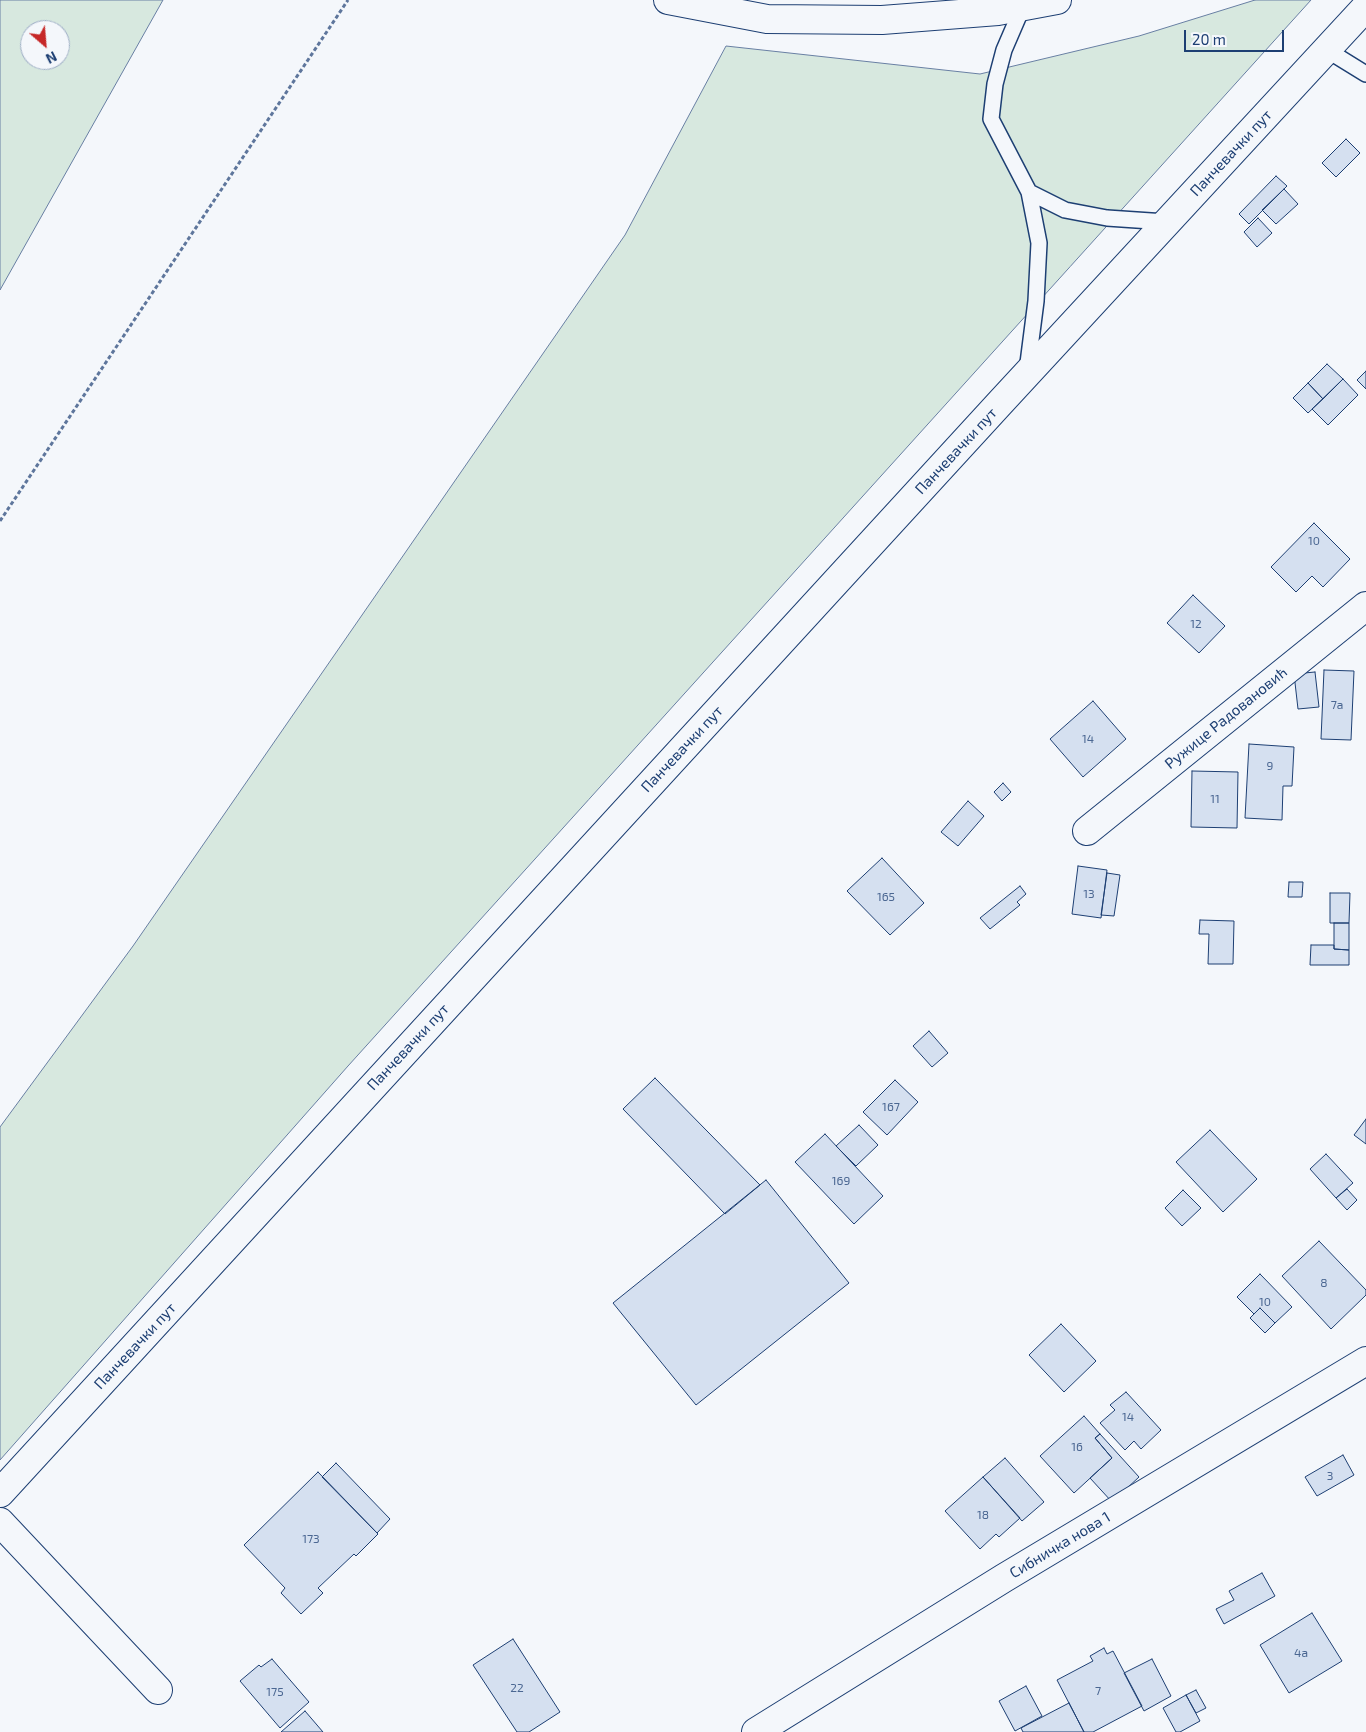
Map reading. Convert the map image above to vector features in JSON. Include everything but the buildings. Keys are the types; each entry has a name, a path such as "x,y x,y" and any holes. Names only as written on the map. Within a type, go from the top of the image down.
{"main road":[{"path":"668,0 767,19 882,20 998,10 1057,0"},
{"name":"Панчевачки пут","path":"0,1493 1166,222 1366,7"},
{"name":"Ружице Радовановић","path":"1086,832 1366,606"},
{"name":"Сибничка нова 1","path":"756,1732 1004,1578 1366,1361"},
{"path":"0,1522 158,1690"}],"lane":[{"path":"1023,6 1004,50 995,84 991,119 1029,192 1038,243 1036,300 1026,375"},
{"path":"1326,50 1366,74"},
{"path":"1029,192 1065,210 1107,218 1166,222"}],"path":[{"path":"0,521 348,0"}],"shaded area":[{"path":"0,0 163,0 0,290"},
{"path":"1255,0 1311,0 348,1066 0,1460 0,1127 133,946 625,235 726,46 980,74 1139,36"}]}
